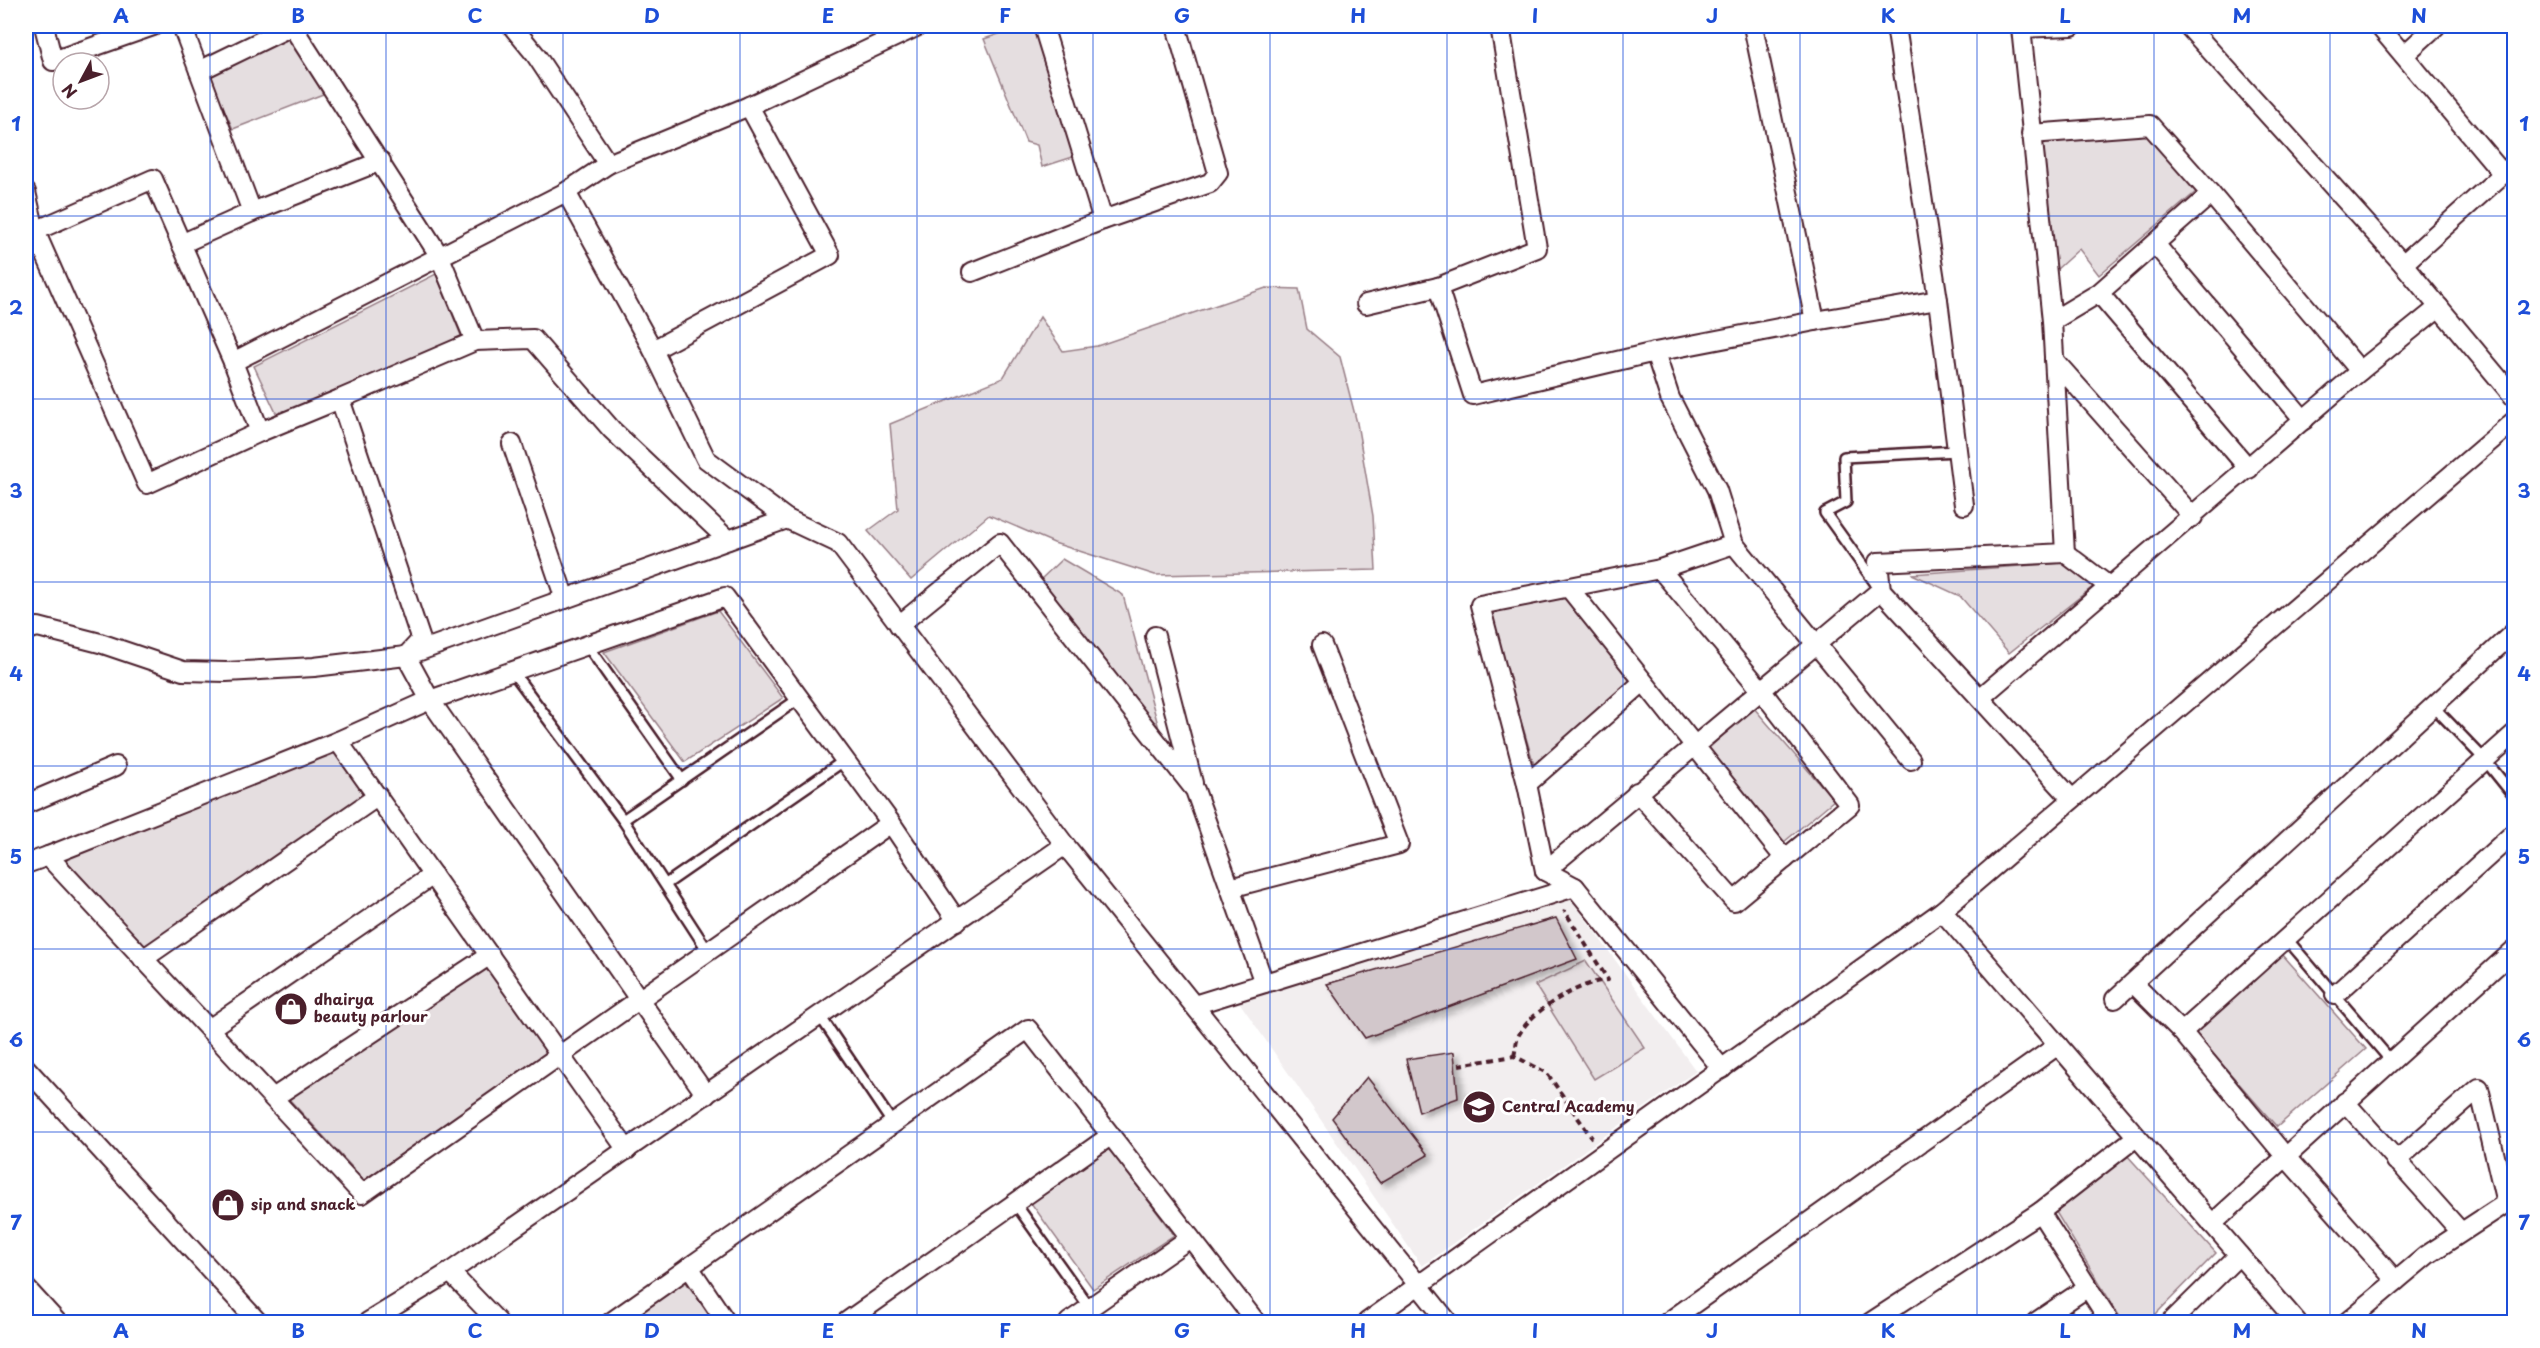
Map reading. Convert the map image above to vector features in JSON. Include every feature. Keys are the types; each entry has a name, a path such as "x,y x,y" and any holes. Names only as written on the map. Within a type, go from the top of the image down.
{"street":[{"path":"44,26 53,61 153,26"},
{"path":"182,26 252,212"},
{"path":"199,71 292,26 440,255 475,341"},
{"path":"512,26 535,54 608,164"},
{"path":"233,362 566,192 608,164 749,106 918,26"},
{"path":"1043,26 1103,220"},
{"path":"972,272 1103,220 1210,183 1218,173 1176,26"},
{"path":"1366,304 1438,287 1537,248 1500,26"},
{"path":"1753,26 1815,321"},
{"path":"1896,26 1938,300 1964,505"},
{"path":"2065,553 2052,321 2021,28 2072,26"},
{"path":"2188,26 2403,264 2514,397"},
{"path":"2379,26 2509,169 2403,264"},
{"path":"2404,55 2436,26"},
{"path":"653,350 830,255 749,106"},
{"path":"2031,134 2150,125 2361,371"},
{"path":"181,244 252,212 381,161"},
{"path":"35,231 153,179 233,362 260,432"},
{"path":"26,192 35,231 147,484 260,432 475,341 533,339 612,430 728,540"},
{"path":"566,192 653,350 706,459 786,519 838,543 1065,845 1448,1323"},
{"path":"2052,321 2099,293 2211,194"},
{"path":"2155,244 2304,420"},
{"path":"1438,287 1473,395 1655,352 1938,300"},
{"path":"2099,293 2249,469"},
{"path":"1980,698 2361,371 2439,307"},
{"path":"1655,352 1670,398 1717,490 1734,544 1911,760"},
{"path":"2054,360 2193,517"},
{"path":"340,399 422,640 406,656"},
{"path":"1367,1323 1942,911 2514,421"},
{"path":"512,444 565,599"},
{"path":"26,630 38,627 59,632 100,643 183,671 226,672 281,669 406,656 786,519"},
{"path":"899,625 1000,543 1195,790"},
{"path":"1545,871 1527,784 1480,605 1660,569 1734,544"},
{"path":"2072,799 1881,590 1878,562 2065,553 2110,587"},
{"path":"1637,792 1734,901 1850,805 1761,690 1660,569"},
{"path":"1569,588 1785,859"},
{"path":"1545,871 1881,590"},
{"path":"26,864 338,741 430,700 725,597 891,823 957,921"},
{"path":"1155,636 1195,790 1264,983"},
{"path":"2115,999 2433,706 2512,639"},
{"path":"1230,888 1399,844 1322,645"},
{"path":"406,656 430,700 706,1095"},
{"path":"1527,784 1642,682"},
{"path":"2182,1032 2514,734"},
{"path":"338,741 627,1150"},
{"path":"27,799 116,766"},
{"path":"143,959 378,796"},
{"path":"48,856 362,1194 891,823"},
{"path":"2335,995 2514,832"},
{"path":"368,1323 450,1272 1065,845"},
{"path":"1545,871 1575,887 1722,1069"},
{"path":"209,1029 433,875"},
{"path":"1194,1005 1575,887"},
{"path":"1942,911 2135,1138 2297,1323"},
{"path":"2212,1224 2514,950"},
{"path":"273,1098 490,955"},
{"path":"2136,981 2136,986 2182,1032 2285,1156 2396,1281"},
{"path":"611,1323 1028,1029 1256,1323"},
{"path":"1668,1323 2058,1045"},
{"path":"28,1077 258,1323"},
{"path":"2347,1323 2427,1255 2510,1201 2479,1088 2396,1161"},
{"path":"2345,1102 2461,1232"},
{"path":"846,1323 1110,1136"},
{"path":"1871,1323 2040,1212 2135,1138"},
{"path":"2040,1212 2110,1323"},
{"path":"1069,1323 1190,1238"},
{"path":"2171,1323 2239,1256"},
{"path":"689,1268 726,1323"},
{"path":"450,1272 498,1323"},
{"path":"2036,1323 2088,1287"},
{"path":"26,1288 57,1323"},
{"path":"26,1322 44,1308"}],"lane":[{"path":"1881,590 1825,513 1846,502 1844,457 1957,451"},
{"path":"587,645 682,780"},
{"path":"512,671 623,820 708,951"},
{"path":"623,820 800,698"},
{"path":"2433,706 2485,760 2514,796"},
{"path":"666,884 845,760"},
{"path":"2286,938 2393,1062"},
{"path":"820,1016 893,1124"},
{"path":"1015,1203 1090,1308"}],"path":[{"path":"1514,1056 1520,1033 1543,1009 1575,989 1598,980 1608,980 1568,915 1562,908 1556,909"},
{"path":"1459,1065 1514,1056 1547,1073 1595,1144"}],"shaded area":[{"path":"1023,26 1037,26 1076,156 1042,167 1037,145 1026,142 984,39"},
{"path":"292,35 323,94 233,129 209,75"},
{"path":"2148,133 2197,191 2099,275 2079,249 2056,270 2043,142"},
{"path":"436,274 462,338 279,419 254,366"},
{"path":"1266,288 1299,289 1307,329 1340,357 1357,423 1373,516 1376,570 1155,575 1054,543 989,515 911,580 868,531 898,509 890,424 1003,378 1040,317 1063,351 1097,346"},
{"path":"1062,559 1123,595 1161,736 1040,580"},
{"path":"2062,563 2095,585 2009,653 1960,596 1912,574"},
{"path":"1565,595 1632,684 1535,768 1488,610"},
{"path":"718,611 783,698 685,762 604,652"},
{"path":"1753,707 1834,800 1784,842 1708,749"},
{"path":"340,743 368,794 146,948 64,858"},
{"name":"Central Academy","path":"1570,898 1696,1071 1422,1266 1235,996"},
{"path":"2282,954 2366,1049 2277,1127 2194,1032"},
{"path":"483,960 548,1052 364,1180 288,1098"},
{"path":"1586,961 1645,1048 1594,1079 1535,985"},
{"path":"1108,1147 1174,1235 1093,1289 1031,1203"},
{"path":"2125,1153 2216,1253 2148,1322 2123,1322 2051,1204"},
{"path":"685,1281 715,1322 627,1322"}],"building":[{"path":"1556,918 1577,959 1365,1038 1327,984"},
{"path":"1454,1052 1458,1098 1419,1112 1406,1059"},
{"path":"1367,1077 1428,1155 1380,1183 1332,1118"}],"place":[{"name":"dhairya beauty parlour","path":"291,1009"},
{"name":"Central Academy","path":"1479,1107"},
{"name":"sip and snack","path":"228,1205"}]}
